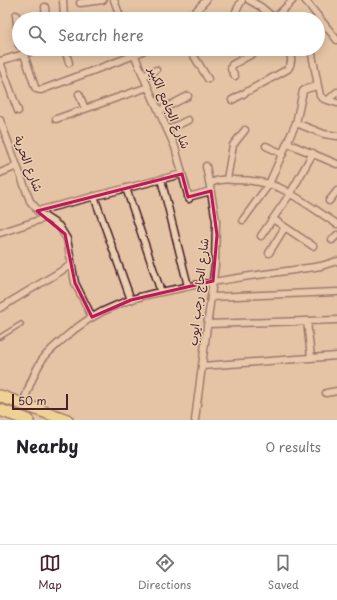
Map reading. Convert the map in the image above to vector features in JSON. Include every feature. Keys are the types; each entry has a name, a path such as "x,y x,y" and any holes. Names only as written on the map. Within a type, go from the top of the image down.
{"highway":[{"path":"1,403 22,404 67,420"},
{"path":"1,403 28,420"}],"street":[{"path":"62,0 63,12"},
{"path":"80,3 103,0"},
{"path":"114,0 118,12"},
{"path":"195,12 206,0"},
{"path":"236,12 242,0"},
{"path":"250,0 266,12"},
{"path":"305,0 315,12"},
{"path":"280,12 290,1"},
{"path":"45,7 45,12"},
{"path":"325,24 337,39"},
{"path":"13,56 0,61 18,111"},
{"path":"22,56 36,89 41,90 124,56"},
{"path":"67,56 69,63"},
{"name":"شارع الجامع الكبير","path":"136,56 175,147 188,198 210,189"},
{"path":"194,56 208,79"},
{"path":"235,76 231,69 232,65 248,56"},
{"path":"232,100 288,69 291,65 291,56"},
{"path":"312,56 320,96 337,103"},
{"path":"144,76 156,70"},
{"path":"243,220 269,184 283,154 296,123 303,91 317,86"},
{"path":"56,119 148,87"},
{"path":"328,100 337,92"},
{"path":"79,94 85,109"},
{"path":"159,111 188,96"},
{"name":"شارع الحرية","path":"0,120 2,131 30,201 37,211 58,226 65,234 69,244 71,266 75,283 92,317"},
{"path":"168,130 188,120"},
{"path":"296,123 324,134 337,136"},
{"path":"227,179 233,145 245,130"},
{"path":"287,143 337,164"},
{"path":"266,146 283,154"},
{"path":"261,236 290,194 313,153"},
{"path":"0,173 17,166"},
{"name":"شارع الحاج رجب ايوب","path":"195,420 208,324 217,236 214,206 206,166"},
{"path":"37,211 182,174"},
{"path":"161,179 188,286"},
{"path":"210,189 213,182 227,179 255,181 269,184 290,194 337,224"},
{"path":"126,188 161,292"},
{"path":"329,201 337,191"},
{"path":"94,196 131,300"},
{"path":"0,233 45,218"},
{"path":"273,219 313,246"},
{"path":"269,253 285,227"},
{"path":"22,404 32,376 43,359 71,332 92,317 116,305 188,286 213,281 321,266 337,260"},
{"path":"0,308 71,266"},
{"path":"211,297 337,292"},
{"path":"208,324 337,320"},
{"path":"307,321 311,358"},
{"path":"202,366 337,356"},
{"path":"326,393 337,392"}],"lane":[{"path":"0,337 21,324"}],"highlighted area":[{"path":"182,174 188,197 211,191 217,235 213,281 131,300 92,317 75,283 65,234 37,211"}]}
